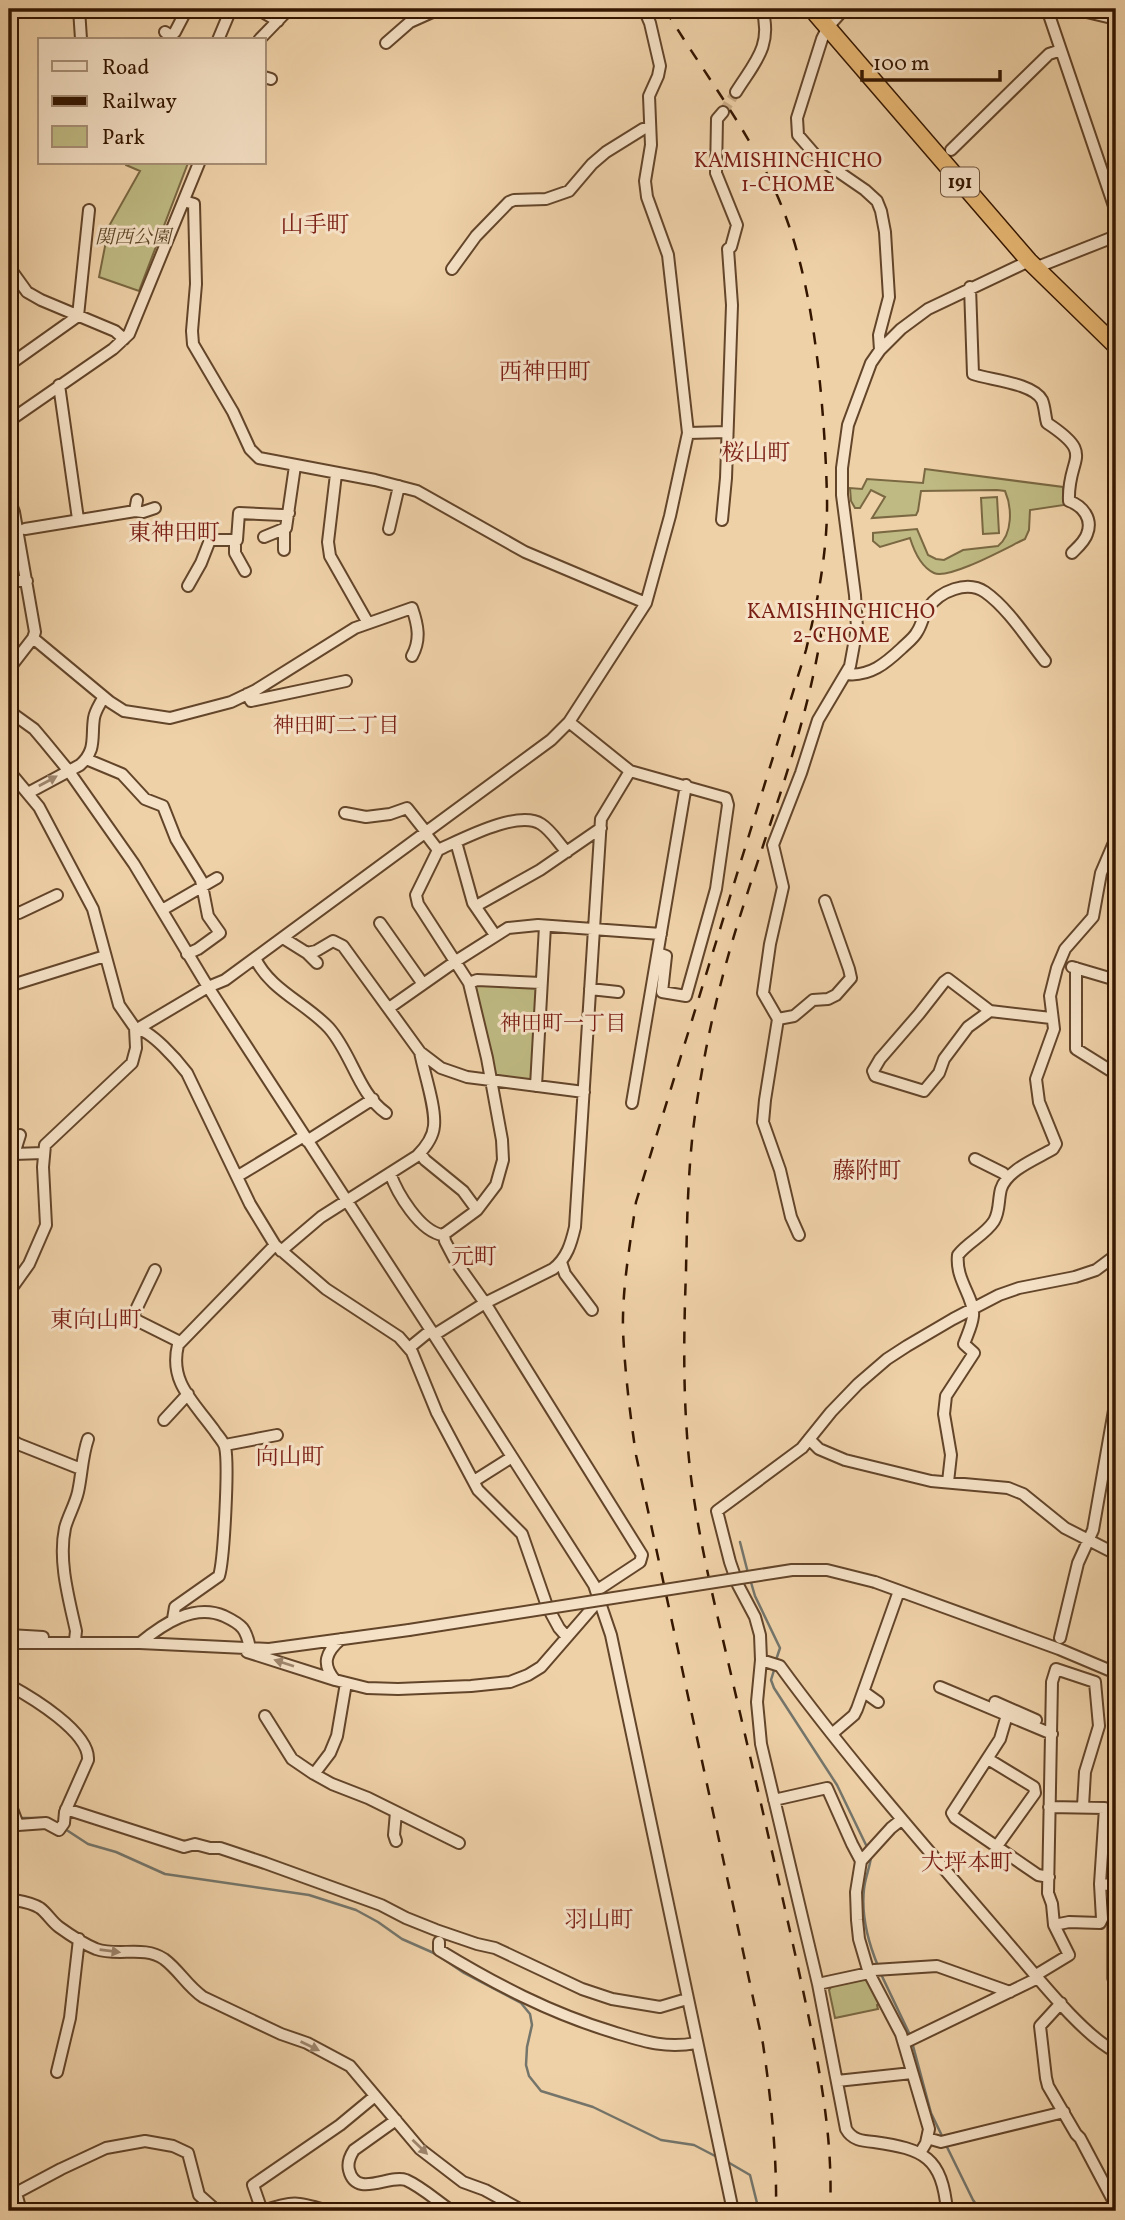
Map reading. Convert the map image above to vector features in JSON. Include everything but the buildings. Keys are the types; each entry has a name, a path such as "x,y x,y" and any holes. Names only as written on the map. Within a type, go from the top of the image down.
{"highway":[{"name":"191","path":"815,9 816,14 1032,265 1116,346"},
{"path":"1116,1899 1116,1979"}],"street":[{"path":"79,9 81,38"},
{"path":"165,32 171,36 175,32 187,9"},
{"path":"219,38 231,9"},
{"path":"257,9 278,21"},
{"path":"261,38 289,9"},
{"path":"387,43 410,22 439,9"},
{"path":"137,1028 225,980 551,740 569,722 646,603 664,539 688,433 668,255 645,181 651,145 649,96 660,66 644,9"},
{"path":"736,92 766,42 762,9"},
{"path":"844,9 821,38 797,118 798,135 817,158 865,190 877,201 881,211 889,297 879,335 880,351"},
{"path":"1047,9 1116,212"},
{"path":"1074,9 1116,19"},
{"path":"951,150 1049,54 1060,50"},
{"path":"722,520 732,305 728,249 737,226 716,173 717,119 723,112"},
{"path":"452,269 476,236 509,202 546,199 569,191 606,152 650,127"},
{"path":"9,421 124,339 136,320 199,164"},
{"path":"184,201 194,204 196,284 193,344 233,412 250,449 259,458 399,486 430,497 525,552 646,603"},
{"path":"9,365 78,316 89,210"},
{"path":"799,1235 791,1217 780,1170 763,1122 778,1019 763,992 770,944 783,887 774,845 818,720 846,674 857,628 842,495 848,425 871,363 909,321 971,287 1116,236"},
{"path":"9,267 27,292 115,331 124,339"},
{"path":"971,287 973,374 1013,383 1038,395 1047,423 1076,448 1068,490 1069,501 1087,515 1088,533 1072,553"},
{"path":"58,385 78,519"},
{"path":"688,433 727,432"},
{"path":"285,550 284,529 289,513 295,466"},
{"path":"336,474 328,542 330,556 368,622"},
{"path":"389,529 399,486"},
{"path":"9,499 14,512 34,624 33,638 9,669"},
{"path":"25,529 136,505 143,512 155,508"},
{"path":"188,586 210,540 237,540 239,513 289,513"},
{"path":"264,537 284,529"},
{"path":"234,540 235,553 244,572"},
{"path":"9,581 27,581"},
{"path":"846,674 856,676 882,665 916,634 932,604 950,590 965,587 986,592 1045,662"},
{"path":"33,638 103,698 124,711 157,718 170,718 231,702 355,628 412,608 418,626 418,645 412,656"},
{"path":"247,694 251,701 346,681"},
{"path":"28,793 86,760 93,743 95,715 103,698"},
{"path":"9,710 34,729 68,770 124,849 187,954 433,1333 598,1595 611,1635 733,2211"},
{"path":"569,722 630,771 726,798 728,805 716,889 686,996 662,992 667,956 658,953"},
{"path":"86,760 122,774 145,799 163,806 176,839 201,880 208,916 220,933 187,954"},
{"path":"409,1348 485,1303 545,1274 561,1262 570,1247 575,1227 601,828 604,813 630,771"},
{"path":"9,772 39,807 93,909 119,1005 137,1028 175,1058 187,1073 258,1220 278,1248 326,1289 399,1337 409,1348 437,1413 474,1481 484,1497 522,1534 547,1606 559,1629 566,1636"},
{"path":"632,1103 686,785"},
{"path":"345,813 366,817 390,814 407,808 438,850"},
{"path":"390,1173 418,1221 433,1233 444,1235 477,1210 496,1185 503,1160 502,1140 487,1058 469,983 418,904 416,895 438,850 499,824 536,822 556,837 567,852"},
{"path":"475,906 540,870 601,828"},
{"path":"948,1482 951,1455 944,1406 950,1388 974,1353 964,1344 972,1324 973,1308 962,1283 958,1255 994,1221 998,1213 1000,1191 1007,1177 1053,1149 1056,1144 1039,1102 1035,1079 1054,1029 1050,996 1065,949 1093,917 1101,873 1112,857 1116,838"},
{"path":"456,842 475,906 495,935"},
{"path":"162,910 217,878"},
{"path":"9,900 14,911 19,913 57,895"},
{"path":"778,1019 794,1016 813,1000 828,999 836,995 851,978 825,901"},
{"path":"380,923 423,984"},
{"path":"389,1008 508,928 545,926 661,934"},
{"path":"536,1086 545,926"},
{"path":"283,938 307,953 317,963"},
{"path":"307,953 316,951 333,940 342,946 421,1052 441,1068 456,1074 490,1080 584,1092"},
{"path":"9,986 105,956"},
{"path":"255,958 267,977 329,1029 349,1057 362,1086 386,1113"},
{"path":"1060,962 1114,976"},
{"path":"1076,968 1076,1049 1116,1074"},
{"path":"990,1012 968,1027 944,1059 939,1073 924,1091 876,1076 873,1071 880,1059 948,979 990,1012 1051,1018"},
{"path":"469,983 477,980 541,983"},
{"path":"590,989 618,992"},
{"path":"9,1292 29,1264 46,1225 43,1153 47,1141 132,1063 137,1028"},
{"path":"173,1619 175,1606 219,1576 222,1569 225,1445 179,1382 175,1366 178,1345 278,1248 419,1153 430,1138 434,1125 421,1052"},
{"path":"238,1176 373,1099"},
{"path":"20,1135 14,1154 43,1153"},
{"path":"419,1153 463,1191 477,1210"},
{"path":"975,1158 1007,1177"},
{"path":"233,1648 368,1688 471,1686 510,1682 541,1667 598,1595 640,1562 642,1555 446,1245 444,1235"},
{"path":"1116,1255 1096,1270 999,1295 887,1359 842,1400 802,1448 717,1511 738,1585 755,1617 770,1663 1037,1977 1106,2047 1116,2052"},
{"path":"561,1262 565,1274 592,1310"},
{"path":"155,1270 132,1318 180,1342"},
{"path":"164,1420 188,1394"},
{"path":"1060,1638 1078,1563 1093,1530 1116,1399"},
{"path":"225,1445 277,1435"},
{"path":"9,1438 81,1469"},
{"path":"75,1640 76,1631 63,1544 88,1439"},
{"path":"809,1439 819,1449 845,1460 912,1477 1008,1488 1023,1494 1065,1528 1116,1555"},
{"path":"474,1481 512,1457"},
{"path":"9,1643 140,1643 270,1649 792,1570 827,1570 875,1582 1059,1649 1116,1673"},
{"path":"832,1733 854,1714 899,1591"},
{"path":"140,1643 173,1619 196,1612 220,1614 242,1626 247,1633 250,1648"},
{"path":"9,1635 108,1644"},
{"path":"341,1639 332,1647 326,1658 328,1671 341,1682"},
{"path":"9,1650 108,1644"},
{"path":"770,1663 757,1702 761,1744 818,1984 844,2121 849,2134 863,2141 904,2146 920,2153 938,2171 945,2192 947,2211"},
{"path":"909,2041 1010,1992 1069,1955 1054,1925 1048,1893 1052,1682 1056,1669 1095,1682 1099,1726 1084,1772 1083,1806"},
{"path":"314,1774 330,1753 337,1736 341,1682"},
{"path":"9,1685 57,1716 86,1746 89,1753 66,1809 62,1826 13,1816"},
{"path":"940,1687 1007,1716 1052,1729"},
{"path":"864,1692 878,1702"},
{"path":"995,1702 1052,1729"},
{"path":"265,1716 292,1759 314,1774 459,1843"},
{"path":"1007,1716 1000,1739 952,1813 955,1818 1038,1875 1049,1877"},
{"path":"988,1759 1034,1787 1035,1793 997,1846"},
{"path":"774,1800 827,1788 852,1844 863,1858"},
{"path":"1049,1807 1105,1808 1100,1884 1102,1919 1100,1923 1069,1922 1054,1925"},
{"path":"66,1809 184,1847 195,1844 220,1848 309,1879 381,1905 436,1930 495,1948 602,1996 660,2007 687,1999"},
{"path":"396,1812 396,1841"},
{"path":"901,1820 863,1858 856,1892 857,1920 859,1939 909,2041 912,2073 929,2129 920,2153"},
{"path":"1100,1884 1116,1885"},
{"path":"9,1899 40,1908 58,1926 96,1949 113,1953 143,1951 163,1958 191,1989 203,1997 281,2034 307,2043 350,2066 420,2149 463,2182 485,2190 523,2211"},
{"path":"57,2072 69,2018 79,1939"},
{"path":"439,1942 439,1950 466,1967 525,1999 573,2020 668,2046 696,2043"},
{"path":"818,1984 876,1970 937,1966 1010,1992"},
{"path":"1061,2003 1040,2026 1048,2086 1116,2206"},
{"path":"837,2081 912,2073"},
{"path":"328,2211 290,2202 263,2211 253,2185 340,2125 375,2096"},
{"path":"927,2138 946,2141 1064,2112"},
{"path":"396,2120 349,2156 351,2176 361,2184 371,2185 398,2178 408,2181 452,2211"},
{"path":"21,2211 12,2190 106,2148 145,2141 173,2146 188,2154 199,2195 217,2211"}],"green space":[{"name":"関西公園","path":"188,164 139,291 99,277 109,226 140,171 126,165"},
{"path":"925,469 1063,487 1064,505 1030,510 1029,530 1025,539 952,572 934,573 922,563 910,538 880,547 873,541 873,533 917,529 928,555 944,560 963,550 998,546 1009,528 1010,512 1005,491 997,490 921,491 916,515 872,518 885,497 871,490 860,508 855,508 851,501 850,488 862,489 867,479 923,483"},
{"path":"997,497 999,533 983,534 981,498"},
{"path":"477,983 535,985 539,989 534,1080 500,1078 493,1073 474,987"},
{"path":"862,1979 868,1981 879,2004 878,2009 835,2018 829,1990 832,1986"}],"waterway":[{"path":"740,1542 748,1573"},
{"path":"750,1579 755,1596 780,1648 776,1660"},
{"path":"775,1667 771,1680 774,1688 837,1785 867,1847"},
{"path":"19,1818 44,1818"},
{"path":"65,1829 88,1844 116,1852 165,1874 309,1895 356,1910 402,1939 436,1954 464,1973 521,2003 530,2014 532,2025 526,2065 529,2076 541,2091 593,2107 661,2140 694,2145 717,2157"},
{"path":"871,1857 863,1899 864,1919 878,1966"},
{"path":"880,1972 910,2035"},
{"path":"912,2042 931,2113 943,2138"},
{"path":"946,2145 981,2211"},
{"path":"726,2161 750,2175 759,2211"}],"tunnel":[{"path":"723,112 736,92"}],"railway":[{"path":"665,9 752,147 777,195 793,237 812,322 820,382 826,465 827,517 824,555 806,650 636,1202 623,1315 626,1378 636,1455 763,2044 773,2127 776,2211"},
{"path":"825,605 819,649 798,735 731,946 706,1051 689,1173 684,1353 687,1435 698,1524 817,2057 829,2149 830,2211"}],"district":[{"name":"KAMISHINCHICHO 1-CHOME","path":"788,172"},
{"name":"山手町","path":"315,224"},
{"name":"西神田町","path":"545,371"},
{"name":"桜山町","path":"756,452"},
{"name":"東神田町","path":"174,532"},
{"name":"KAMISHINCHICHO 2-CHOME","path":"841,623"},
{"name":"神田町二丁目","path":"336,725"},
{"name":"神田町一丁目","path":"563,1023"},
{"name":"藤附町","path":"867,1170"},
{"name":"元町","path":"474,1256"},
{"name":"東向山町","path":"96,1319"},
{"name":"向山町","path":"290,1456"},
{"name":"大坪本町","path":"967,1862"},
{"name":"羽山町","path":"599,1919"}]}
